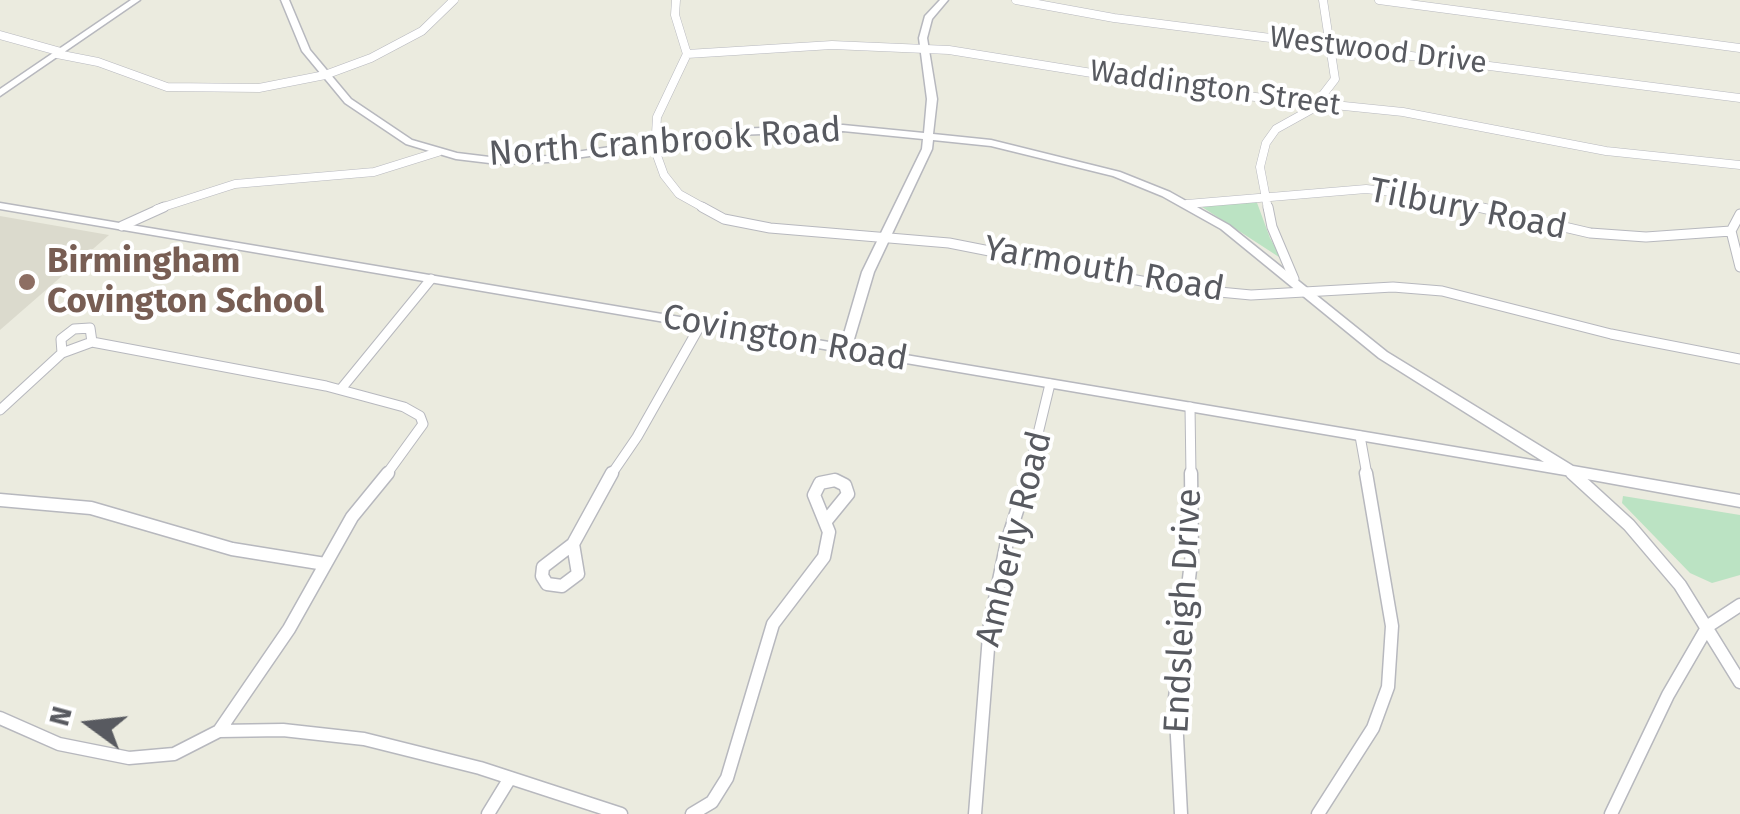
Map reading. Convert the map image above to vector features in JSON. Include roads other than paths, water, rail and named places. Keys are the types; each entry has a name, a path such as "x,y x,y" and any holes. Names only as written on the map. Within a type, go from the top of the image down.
{"street":[{"path":"0,93 136,0"},
{"name":"North Cranbrook Road","path":"285,0 298,38 324,76 374,122 409,142 438,152 515,161 783,128 857,128 930,135 1068,159 1129,179 1187,204 1245,240 1408,373 1570,471 1740,501"},
{"path":"0,35 98,62 149,83 187,90 258,88 324,76 414,36 454,0"},
{"path":"654,144 658,116 686,54 676,0"},
{"path":"845,349 864,284 913,185 930,135 932,91 922,48 928,18 944,0"},
{"name":"Westwood Drive","path":"1016,0 1089,15 1740,98"},
{"path":"1294,280 1263,195 1260,167 1266,142 1282,124 1316,104 1336,74 1322,0"},
{"path":"1379,0 1740,48"},
{"name":"Waddington Street","path":"686,54 813,46 922,48 996,56 1198,90 1403,112 1578,147 1740,165"},
{"name":"Yarmouth Road","path":"654,144 664,176 679,194 724,219 770,228 885,235 982,248 1143,284 1251,295 1393,287 1442,291 1611,334 1740,359"},
{"path":"122,226 156,209 235,184 265,178 374,172 438,152"},
{"name":"Tilbury Road","path":"1187,204 1338,189 1404,192 1606,235 1646,237 1731,230"},
{"name":"Covington Road","path":"0,206 1570,471"},
{"path":"1740,214 1731,230 1740,268"},
{"path":"341,389 431,279"},
{"path":"573,544 601,489 638,437 701,324"},
{"path":"0,410 62,353 92,342 341,389 412,410 423,424 352,517 290,628 219,731"},
{"name":"Amberly Road","path":"975,814 990,623 1007,542 1040,436 1050,384"},
{"name":"Endsleigh Drive","path":"1181,814 1175,698 1194,530 1190,408"},
{"path":"1318,814 1373,728 1388,687 1392,662 1392,626 1360,436"},
{"path":"1570,471 1629,524 1680,584 1740,682"},
{"path":"0,500 91,508 232,549 325,564"},
{"path":"692,814 713,808 733,763 773,624 824,557 829,540 826,521"},
{"path":"1612,814 1668,696 1708,626 1740,605"},
{"path":"0,718 59,744 129,758 174,754 219,731 283,730 364,739 426,752 621,814"},
{"path":"488,814 510,778"}],"place":[{"name":"Birmingham Covington School","path":"27,282"}]}
